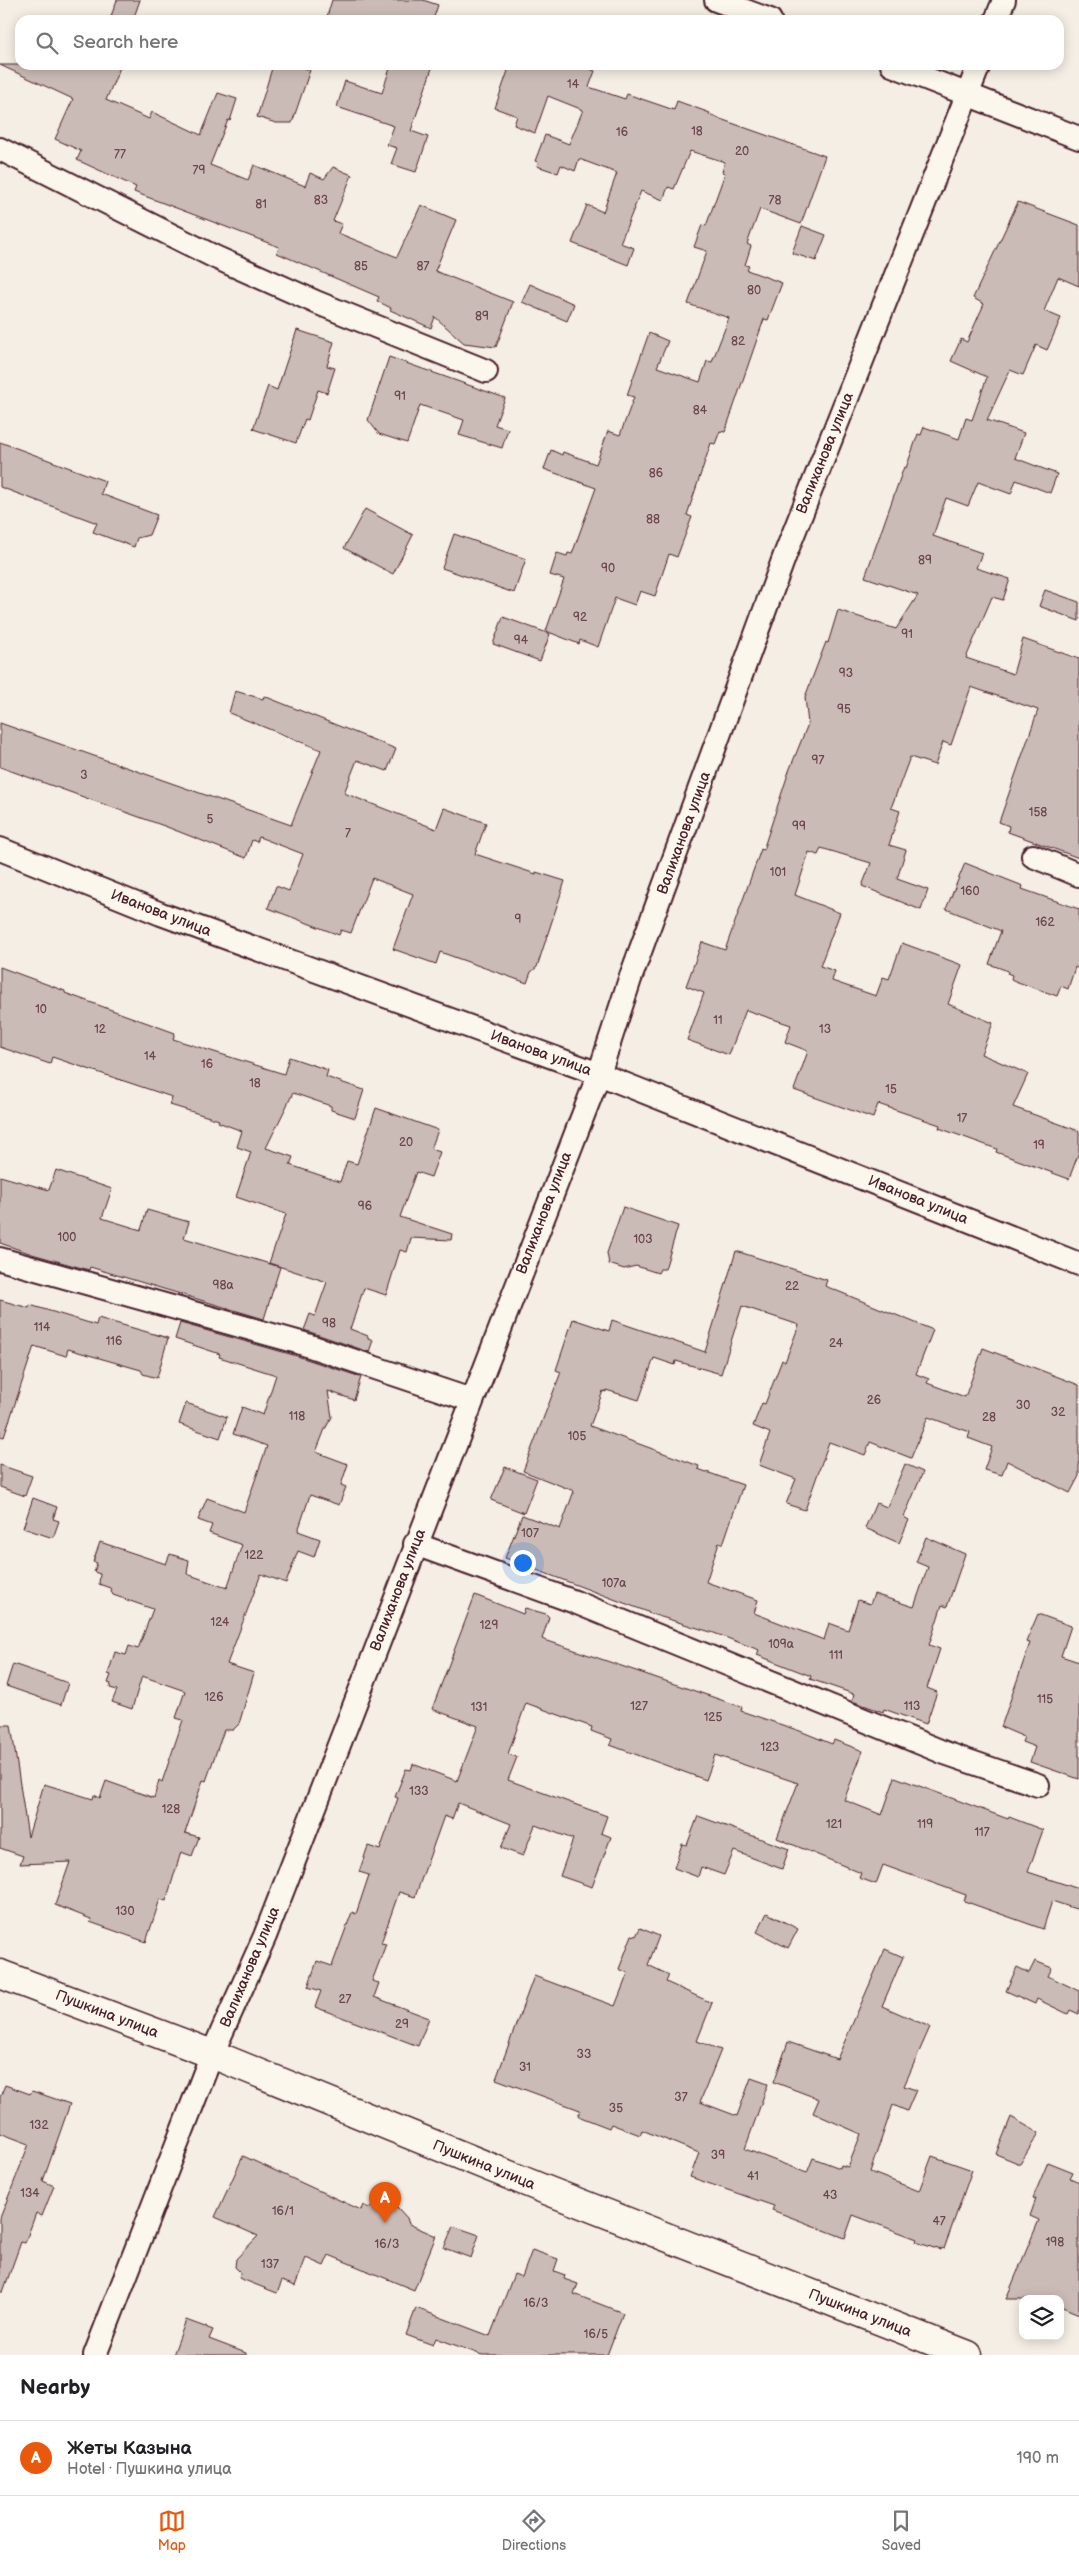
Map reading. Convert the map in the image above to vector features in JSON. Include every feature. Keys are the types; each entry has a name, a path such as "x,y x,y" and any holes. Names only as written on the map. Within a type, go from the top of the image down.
{"street":[{"path":"716,0 756,15"},
{"path":"998,15 1004,0"},
{"path":"906,70 1079,138"},
{"name":"Валиханова улица","path":"95,2355 212,2054 264,1936 598,1074 630,979 785,555 977,70"},
{"path":"0,150 215,257 318,302 486,371"},
{"name":"Иванова улица","path":"0,849 161,914 598,1074 1079,1264"},
{"path":"1033,856 1079,875"},
{"path":"0,1259 301,1343 471,1400"},
{"path":"415,1544 575,1602 945,1753 1038,1784"},
{"name":"Пушкина улица","path":"0,1974 212,2054 541,2188 968,2355"}],"building":[{"path":"117,0 140,0 135,15 111,15"},
{"path":"332,0 423,0 438,5 435,15 328,15"},
{"path":"0,65 15,65 15,70 119,70 106,100 149,119 152,112 201,135 218,93 237,99 230,121 228,120 210,165 248,180 254,165 305,186 310,173 324,179 333,167 352,175 333,221 342,224 338,233 397,257 421,205 456,220 435,271 513,302 496,347 464,343 435,317 431,328 390,310 391,308 377,301 379,297 277,253 279,247 134,192 136,187 77,160 81,151 55,139 73,99"},
{"path":"271,70 310,70 292,123 276,123 257,117"},
{"path":"389,70 431,70 411,131 428,137 416,172 391,164 397,148 387,145 394,126 337,107 345,81 382,93"},
{"path":"508,70 592,70 595,71 589,87 625,99 627,94 674,110 677,101 710,113 709,115 825,156 801,224 760,209 747,244 751,246 745,265 749,266 747,270 782,283 768,320 764,319 725,432 720,431 715,444 711,443 687,515 692,517 677,557 669,554 655,596 640,591 635,605 615,598 598,647 580,640 579,644 546,631 564,579 550,575 557,553 567,556 568,553 572,554 596,488 544,469 551,450 562,455 563,452 596,464 608,431 620,435 634,397 627,395 649,333 668,341 657,367 700,382 707,361 712,362 729,318 688,304 707,251 694,247 702,225 706,226 725,173 722,172 725,162 690,151 674,189 668,187 663,200 641,191 620,243 634,248 628,265 572,243 587,205 603,212 617,173 579,159 575,171 561,165 558,173 537,166 538,162 535,161 545,135 569,144 583,110 548,96 535,133 514,125 517,116 495,108"},
{"path":"1018,202 1079,225 1079,286 1058,277 1044,311 1061,318 1047,350 1036,345 1023,375 1010,370 987,420 1024,433 1015,458 1057,474 1050,493 1016,480 1011,494 978,482 968,506 946,498 933,536 982,553 976,568 1010,579 1003,600 992,597 966,658 1013,674 1023,639 1079,659 1079,858 1008,832 1009,826 999,822 1038,710 971,687 951,745 943,742 935,765 910,757 891,808 900,811 889,845 906,850 897,879 928,890 921,910 862,886 871,863 821,848 818,855 809,852 795,895 840,913 820,966 835,971 832,981 876,996 883,977 889,979 902,943 962,965 948,1004 993,1023 981,1054 1028,1074 1013,1107 1079,1131 1079,1152 1069,1179 996,1152 997,1149 939,1128 940,1125 878,1104 873,1118 794,1090 808,1051 785,1042 791,1025 746,1010 729,1055 687,1040 704,993 686,986 702,942 725,950 761,849 763,850 789,771 808,724 805,697 826,642 828,643 838,610 896,629 918,595 865,577 904,467 906,468 918,434 921,435 924,427 959,439 966,418 972,420 987,377 951,361 961,339 967,342 984,304 973,298"},
{"path":"802,226 826,235 816,261 792,253"},
{"path":"530,284 574,304 567,321 522,302"},
{"path":"297,330 334,342 327,366 335,368 327,393 318,390 308,420 305,419 296,443 253,429 268,386 277,390"},
{"path":"389,357 505,398 495,425 508,429 502,448 459,435 464,420 420,405 407,443 379,434 368,420"},
{"path":"0,442 105,481 101,494 157,515 149,535 137,538 134,547 93,532 97,523 0,487"},
{"path":"365,509 413,535 393,574 344,548"},
{"path":"454,534 526,559 514,593 442,568"},
{"path":"1045,590 1079,602 1079,621 1039,606"},
{"path":"503,617 550,634 540,661 493,644"},
{"path":"235,691 263,699 264,696 396,749 387,771 357,760 344,793 436,829 444,808 486,823 475,854 536,874 536,872 565,881 537,967 531,972 527,983 440,952 436,964 393,949 413,894 372,878 351,933 341,930 339,935 268,908 276,886 289,891 303,854 259,837 257,842 252,840 246,858 167,827 0,767 0,723 291,825 321,750 229,713"},
{"path":"965,863 1023,886 1022,889 1079,909 1079,969 1075,967 1068,989 1061,986 1057,996 1015,981 1011,979 1012,975 1007,973 1008,971 989,964 1001,931 946,909"},
{"path":"0,967 175,1033 173,1039 284,1074 289,1057 328,1070 326,1077 364,1090 355,1118 331,1110 331,1106 293,1093 266,1148 293,1157 290,1165 340,1182 347,1161 357,1164 376,1108 438,1130 431,1149 440,1152 431,1177 416,1172 400,1217 452,1234 451,1240 411,1238 407,1252 400,1250 386,1295 364,1288 350,1329 373,1340 369,1352 304,1330 310,1314 315,1316 327,1282 269,1263 286,1214 236,1197 251,1152 237,1147 242,1131 218,1122 219,1120 170,1105 172,1097 52,1057 50,1064 0,1047"},
{"path":"56,1170 112,1189 102,1218 141,1230 147,1210 189,1222 184,1238 280,1267 264,1319 90,1267 89,1270 0,1243 0,1176 49,1190"},
{"path":"623,1207 678,1226 665,1269 660,1269 658,1273 636,1266 624,1269 609,1264 607,1253"},
{"path":"736,1251 827,1280 825,1286 933,1330 916,1374 929,1379 927,1383 965,1397 983,1348 1079,1385 1079,1476 1070,1493 1007,1461 1002,1475 984,1470 992,1447 968,1438 970,1432 928,1417 911,1458 870,1442 865,1455 829,1442 805,1510 786,1504 796,1479 759,1465 770,1433 753,1426 762,1403 765,1404 782,1360 785,1362 799,1325 742,1306 721,1374 676,1361 675,1365 654,1358 639,1400 606,1390 606,1392 603,1391 590,1426 699,1466 698,1469 743,1485 723,1544 719,1542 706,1582 758,1600 754,1613 824,1640 829,1623 848,1630 858,1600 870,1604 874,1594 914,1607 928,1567 916,1562 926,1537 965,1554 947,1607 942,1605 929,1645 940,1649 927,1688 937,1692 926,1724 884,1709 883,1712 852,1701 854,1694 810,1679 811,1676 757,1655 759,1650 714,1633 648,1613 505,1558 522,1515 560,1529 574,1491 523,1471 561,1372 556,1370 573,1319 609,1331 612,1320 705,1352"},
{"path":"0,1300 29,1308 30,1305 96,1325 98,1318 168,1338 157,1378 143,1374 141,1370 68,1349 66,1356 34,1346 4,1437 0,1436"},
{"path":"180,1323 297,1356 361,1377 354,1400 328,1391 332,1417 316,1452 348,1464 341,1485 346,1487 339,1505 310,1495 298,1531 320,1539 314,1557 298,1551 286,1583 261,1574 227,1664 254,1673 239,1724 233,1730 224,1730 206,1781 203,1780 185,1833 199,1837 192,1856 181,1852 166,1901 160,1899 146,1942 90,1922 91,1919 55,1905 70,1862 20,1864 23,1856 0,1848 0,1725 11,1725 28,1837 44,1784 93,1799 94,1795 100,1798 106,1781 154,1798 159,1780 162,1782 183,1720 176,1718 185,1691 142,1676 132,1709 112,1702 117,1690 110,1688 111,1684 108,1683 111,1675 108,1674 115,1652 126,1655 129,1646 138,1649 153,1609 113,1595 110,1588 99,1584 100,1574 94,1572 97,1563 93,1562 100,1542 166,1564 170,1554 189,1560 187,1574 227,1588 242,1545 209,1533 212,1525 198,1520 207,1498 244,1512 267,1446 233,1434 242,1407 263,1415 276,1375 219,1357 220,1354 175,1339"},
{"path":"186,1403 227,1417 220,1438 179,1424"},
{"path":"905,1464 923,1472 904,1517 909,1520 899,1543 865,1528 876,1503 887,1507"},
{"path":"0,1465 32,1476 25,1496 0,1487"},
{"path":"505,1467 537,1479 524,1513 491,1500"},
{"path":"33,1498 57,1507 53,1519 59,1521 53,1538 23,1528"},
{"path":"475,1595 523,1614 525,1608 546,1614 549,1617 542,1639 742,1707 741,1711 832,1744 834,1740 863,1751 844,1800 882,1815 895,1777 1043,1830 1028,1872 1079,1889 1079,1910 1052,1901 1043,1929 964,1901 966,1895 883,1865 876,1884 859,1878 861,1873 777,1838 798,1783 715,1755 706,1780 610,1745 612,1739 591,1731 592,1727 526,1703 508,1754 517,1757 508,1780 607,1816 601,1833 611,1837 592,1887 560,1876 573,1839 535,1825 523,1856 501,1848 511,1824 458,1803 452,1819 444,1816 415,1897 399,1892 381,1943 386,1944 372,1981 379,1983 374,1997 429,2018 418,2046 315,2007 321,1991 308,1987 317,1961 332,1966 352,1912 356,1914 369,1875 359,1872 368,1846 380,1850 398,1798 395,1797 406,1769 411,1770 413,1764 457,1781 478,1726 432,1709"},
{"path":"1038,1614 1071,1626 1061,1656 1079,1662 1079,1779 1030,1762 1035,1747 1022,1742 1024,1737 1001,1727 1030,1643 1026,1642"},
{"path":"13,1664 68,1683 61,1705 6,1686"},
{"path":"698,1816 789,1849 782,1869 734,1851 724,1875 701,1867 698,1877 674,1868 682,1844 687,1845"},
{"path":"767,1913 798,1929 788,1948 757,1932"},
{"path":"640,1928 659,1936 648,1965 669,1975 666,1982 712,2003 697,2041 721,2050 700,2102 737,2116 751,2078 768,2084 745,2149 807,2173 813,2158 840,2168 841,2165 848,2167 861,2134 813,2113 819,2099 774,2082 788,2042 837,2059 885,1949 903,1957 882,2006 930,2027 904,2086 916,2090 907,2111 893,2105 870,2172 919,2191 932,2156 972,2170 944,2249 941,2248 940,2250 916,2242 917,2239 853,2215 845,2238 772,2210 774,2206 690,2177 699,2153 642,2130 640,2135 611,2124 609,2128 578,2116 580,2110 496,2079 534,1976 615,2006 628,1973 619,1969 632,1935 636,1936"},
{"path":"1035,1961 1052,1968 1048,1976 1079,1991 1079,2014 1070,2010 1068,2014 1037,1999 1035,2004 1006,1991 1017,1967 1029,1973"},
{"path":"5,2085 30,2094 32,2091 70,2104 43,2181 54,2186 42,2216 36,2213 25,2243 21,2242 3,2292 0,2292 0,2218 29,2144 0,2133 0,2097"},
{"path":"1011,2117 1039,2133 1020,2164 996,2154"},
{"path":"243,2156 361,2210 363,2205 369,2208 381,2203 397,2207 407,2218 409,2224 436,2236 414,2290 329,2255 324,2266 306,2258 295,2286 282,2281 277,2293 239,2278 240,2272 235,2267 236,2259 258,2236 215,2217"},
{"path":"1048,2162 1073,2172 1070,2178 1079,2182 1079,2314 1064,2308 1064,2295 1019,2295 1019,2299 1006,2299 1039,2220 1030,2216 1036,2199 1033,2198"},
{"path":"453,2226 479,2235 471,2258 444,2248"},
{"path":"532,2250 558,2259 554,2271 565,2275 564,2279 578,2284 574,2294 623,2313 607,2355 482,2355 436,2338 433,2345 406,2335 416,2308 490,2336 514,2274 522,2277"},
{"path":"186,2320 213,2330 209,2339 246,2353 246,2355 173,2355"}],"place":[{"name":"Жеты Казына","path":"385,2223"}]}
